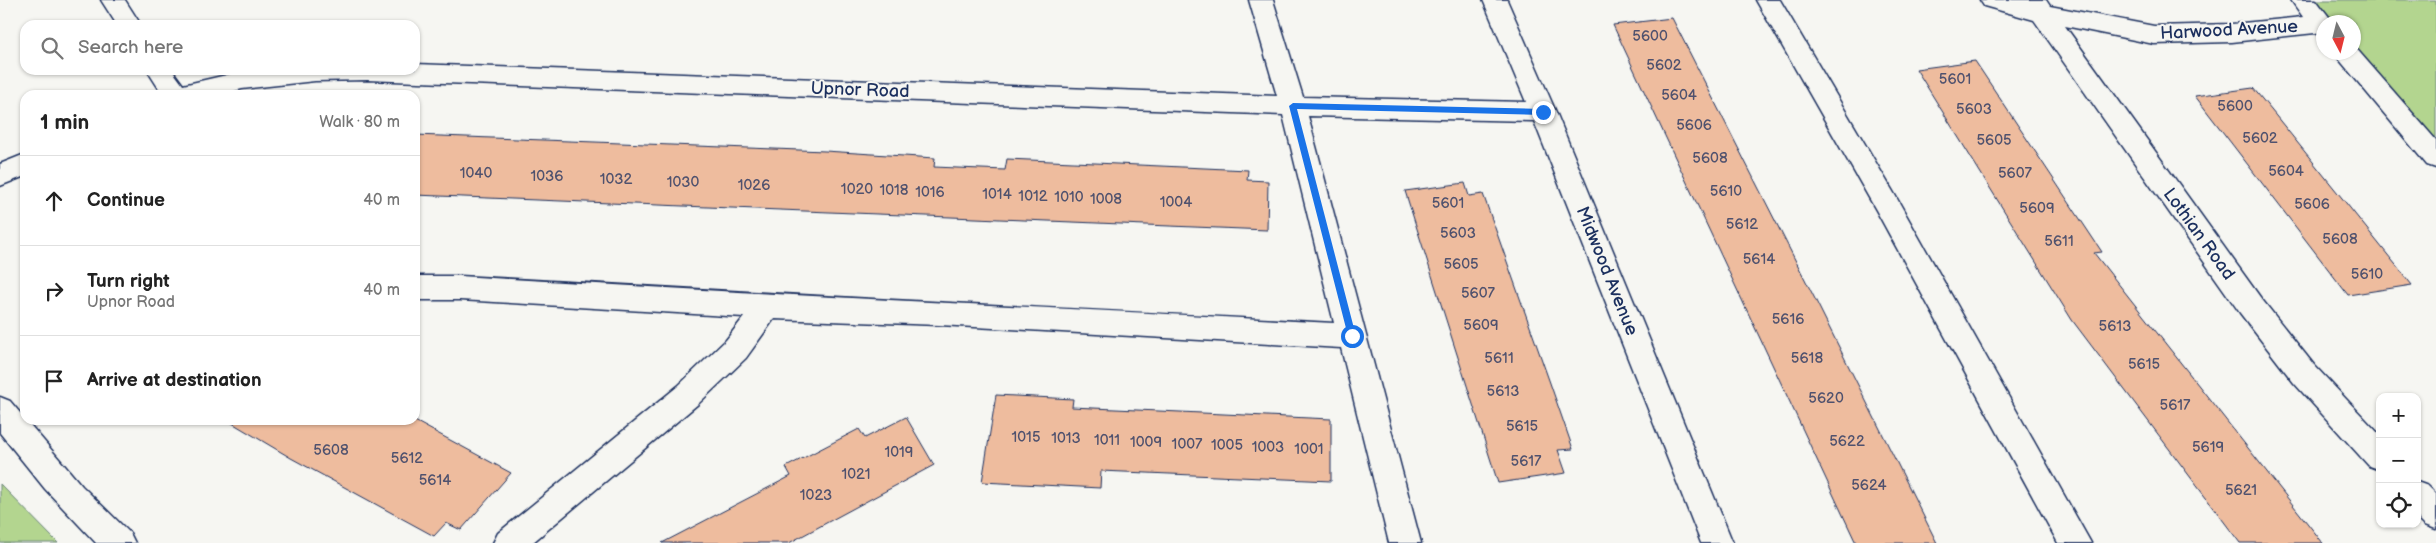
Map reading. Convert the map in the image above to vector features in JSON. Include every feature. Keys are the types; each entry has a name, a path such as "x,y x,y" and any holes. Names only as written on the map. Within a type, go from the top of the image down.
{"street":[{"path":"113,0 126,20"},
{"path":"1261,0 1293,106 1405,543"},
{"name":"Midwood Avenue","path":"1495,0 1543,112 1717,543"},
{"path":"1768,0 1841,121 1946,314 2076,543"},
{"name":"Harwood Avenue","path":"1992,0 2037,6 2154,35 2232,33 2316,26"},
{"path":"2303,0 2316,18"},
{"name":"Lothian Road","path":"2037,6 2250,305 2304,374 2376,452"},
{"path":"2352,60 2436,158"},
{"name":"Upnor Road","path":"420,73 1293,106 1543,112"},
{"path":"162,75 173,90"},
{"name":"Upnor Road","path":"201,90 242,80 288,75"},
{"path":"0,176 20,166"},
{"path":"420,288 460,288 767,307 939,313 1352,336"},
{"path":"509,543 688,395 736,349 767,307"},
{"path":"13,418 62,485 102,529 119,543"},
{"path":"2421,500 2436,515"}],"green space":[{"path":"2316,0 2436,0 2436,141 2361,55 2361,15 2328,15"},
{"path":"0,484 58,543 0,543"}],"building":[{"path":"1672,18 1937,543 1856,543 1613,25"},
{"path":"1975,61 2102,252 2094,253 2323,543 2240,543 2072,320 1916,69"},
{"path":"2253,88 2412,285 2348,295 2195,96"},
{"path":"420,135 825,151 935,158 934,167 1005,170 1007,159 1248,170 1247,180 1268,181 1267,230 420,195"},
{"path":"1465,183 1469,196 1483,194 1573,449 1558,450 1566,473 1498,483 1405,191"},
{"path":"996,395 1073,399 1072,407 1331,419 1331,481 1101,471 1100,488 982,482"},
{"path":"906,417 934,465 789,543 662,543 791,476 786,467 859,429 865,438"},
{"path":"420,424 511,473 461,530 446,523 434,536 291,458 235,425"}],"route":[{"path":"1352,336 1293,106 1543,112"}]}
